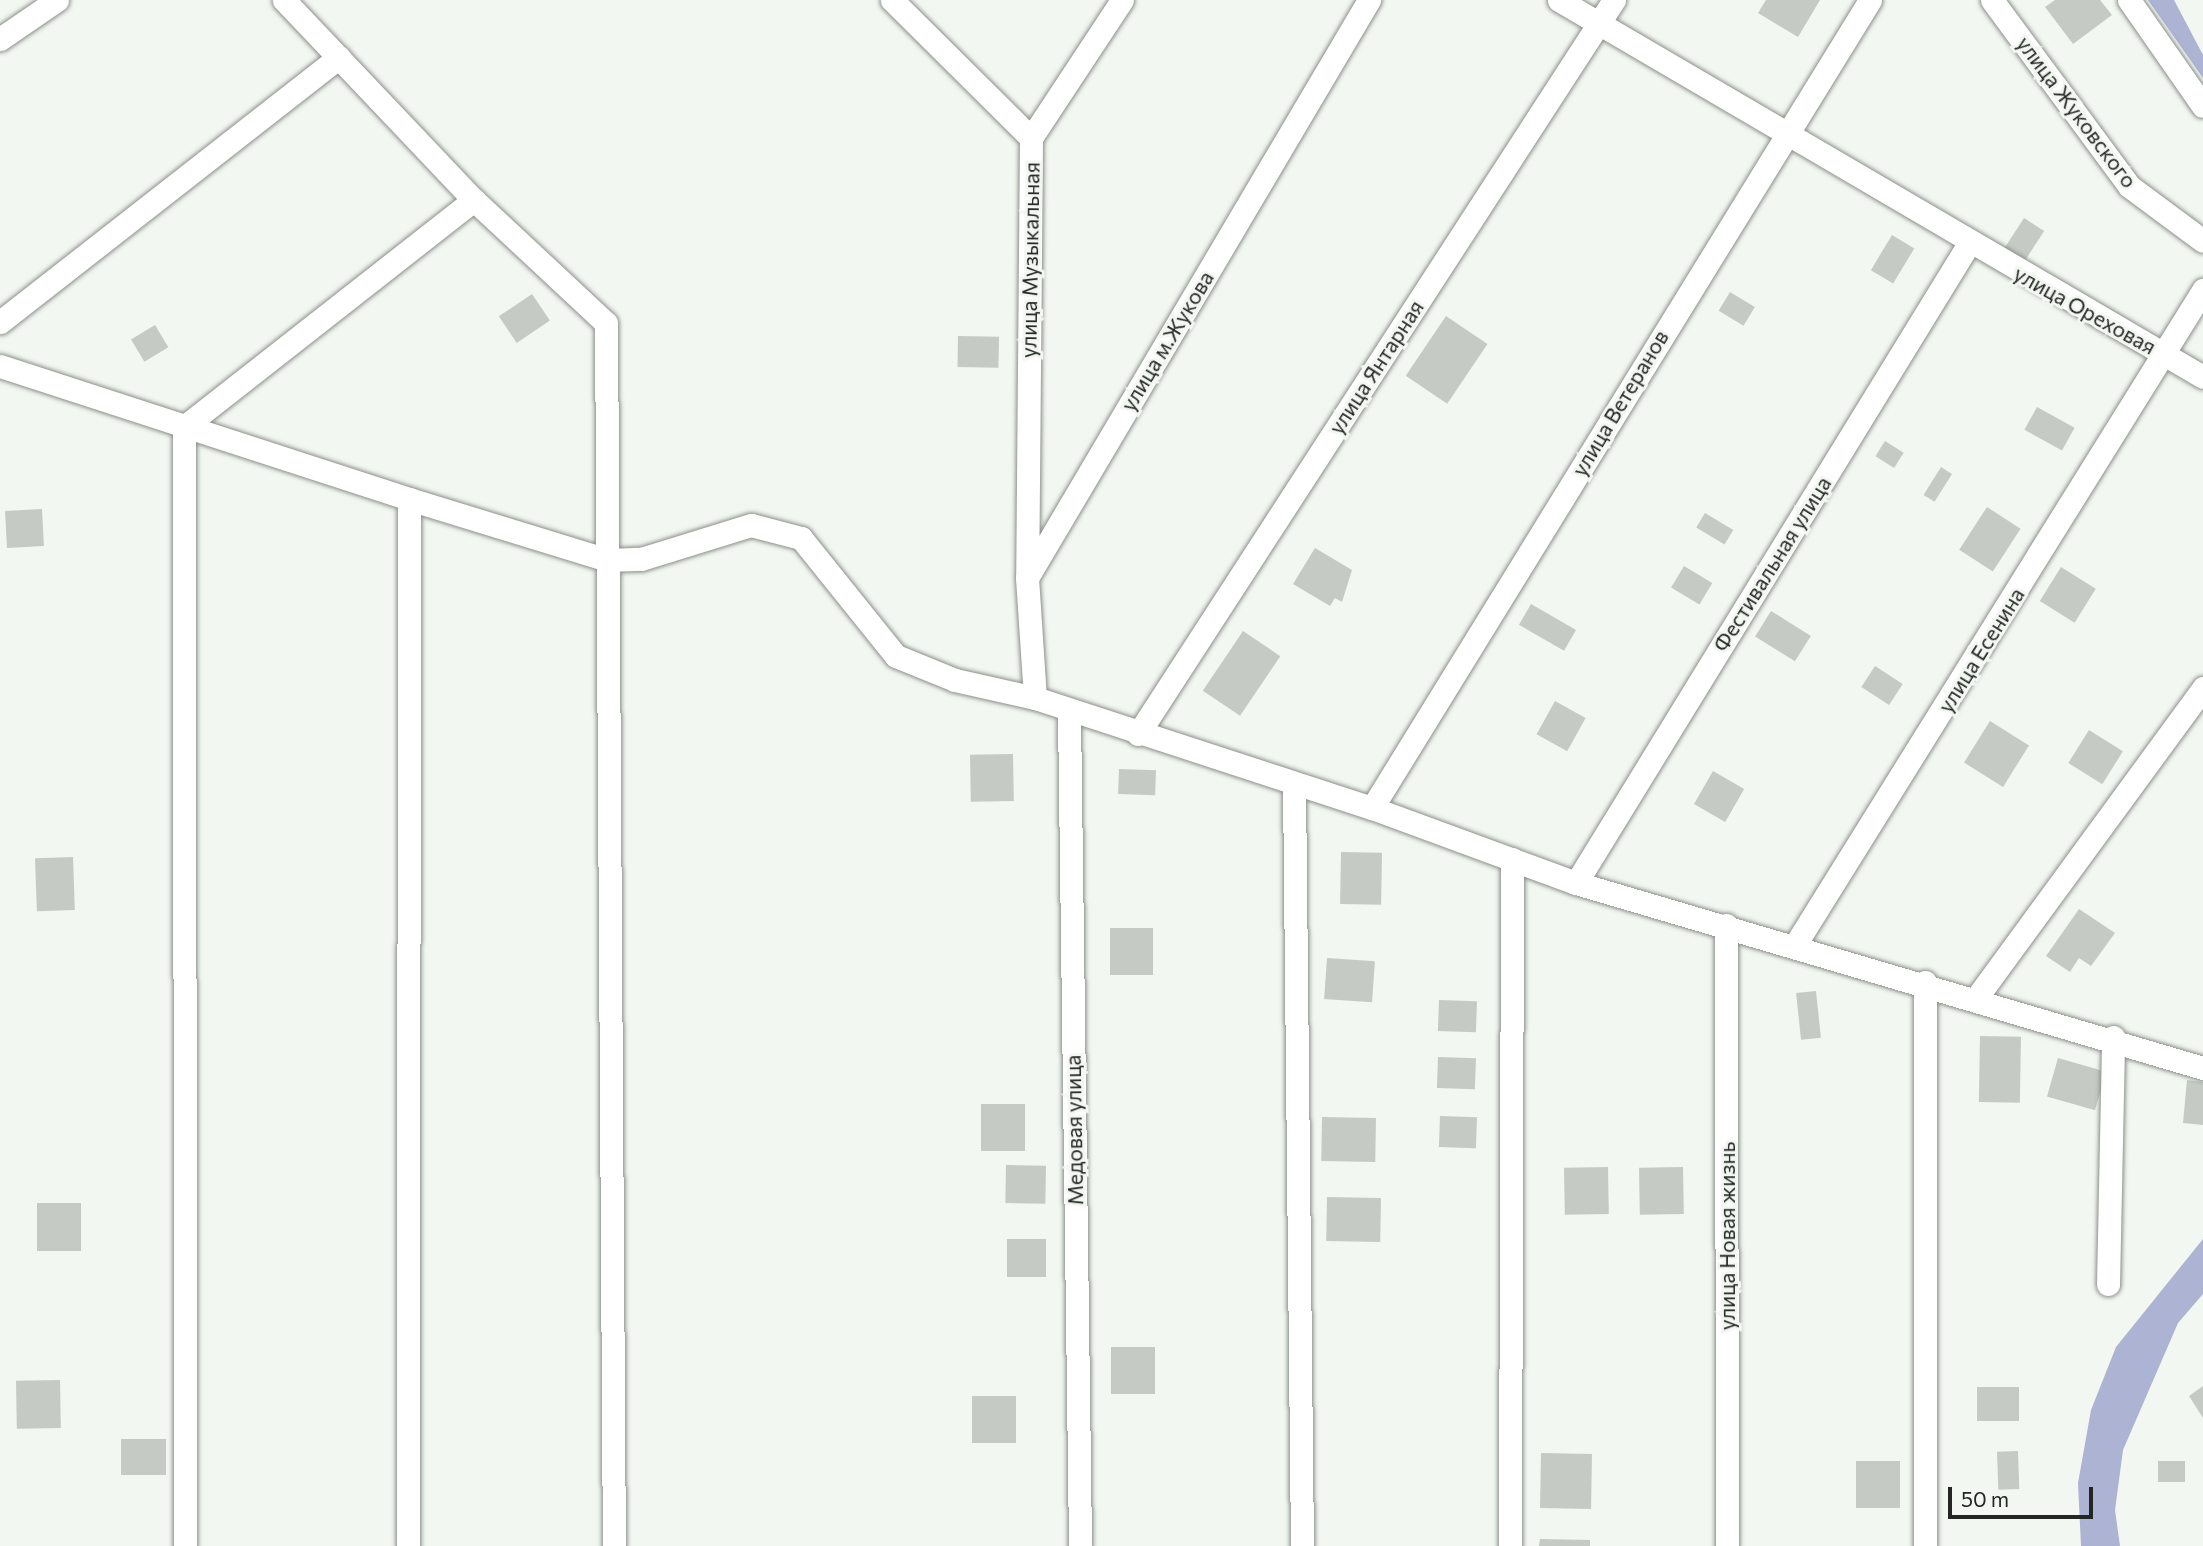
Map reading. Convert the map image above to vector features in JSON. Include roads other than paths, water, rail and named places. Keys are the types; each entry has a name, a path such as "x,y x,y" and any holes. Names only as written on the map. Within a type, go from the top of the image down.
{"street":[{"path":"0,39 57,0"},
{"path":"284,0 474,200 606,323 614,1546"},
{"name":"улица Музыкальная","path":"892,0 1031,138 1027,578"},
{"path":"1031,138 1122,0"},
{"name":"улица м.Жукова","path":"1027,578 1369,0"},
{"name":"улица Ореховая","path":"1559,0 1968,244 2203,377"},
{"name":"улица Янтарная","path":"1138,734 1614,0"},
{"name":"улица Ветеранов","path":"1372,808 1785,133 1870,0"},
{"name":"улица Жуковского","path":"1992,0 2129,186 2203,241"},
{"path":"2129,0 2203,106"},
{"path":"0,322 339,57"},
{"path":"184,427 474,200"},
{"name":"Фестивальная улица","path":"1576,883 1968,244"},
{"path":"2167,356 2203,290"},
{"name":"улица Есенина","path":"1795,945 2167,356"},
{"path":"0,366 409,499 607,560 640,559 751,525 801,538 896,656 955,680 1035,698 1069,713 1372,808 1576,883 1977,997 2113,1037 2202,1067"},
{"path":"184,427 185,1546"},
{"path":"408,1546 409,499"},
{"path":"1027,578 1035,698"},
{"path":"1977,997 2203,688"},
{"name":"Медовая улица","path":"1069,713 1080,1546"},
{"path":"1294,785 1302,1546"},
{"path":"1510,1546 1511,859"},
{"name":"улица Новая жизнь","path":"1727,925 1727,1546"},
{"path":"1925,982 1925,1546"},
{"path":"2108,1284 2113,1037"}]}
